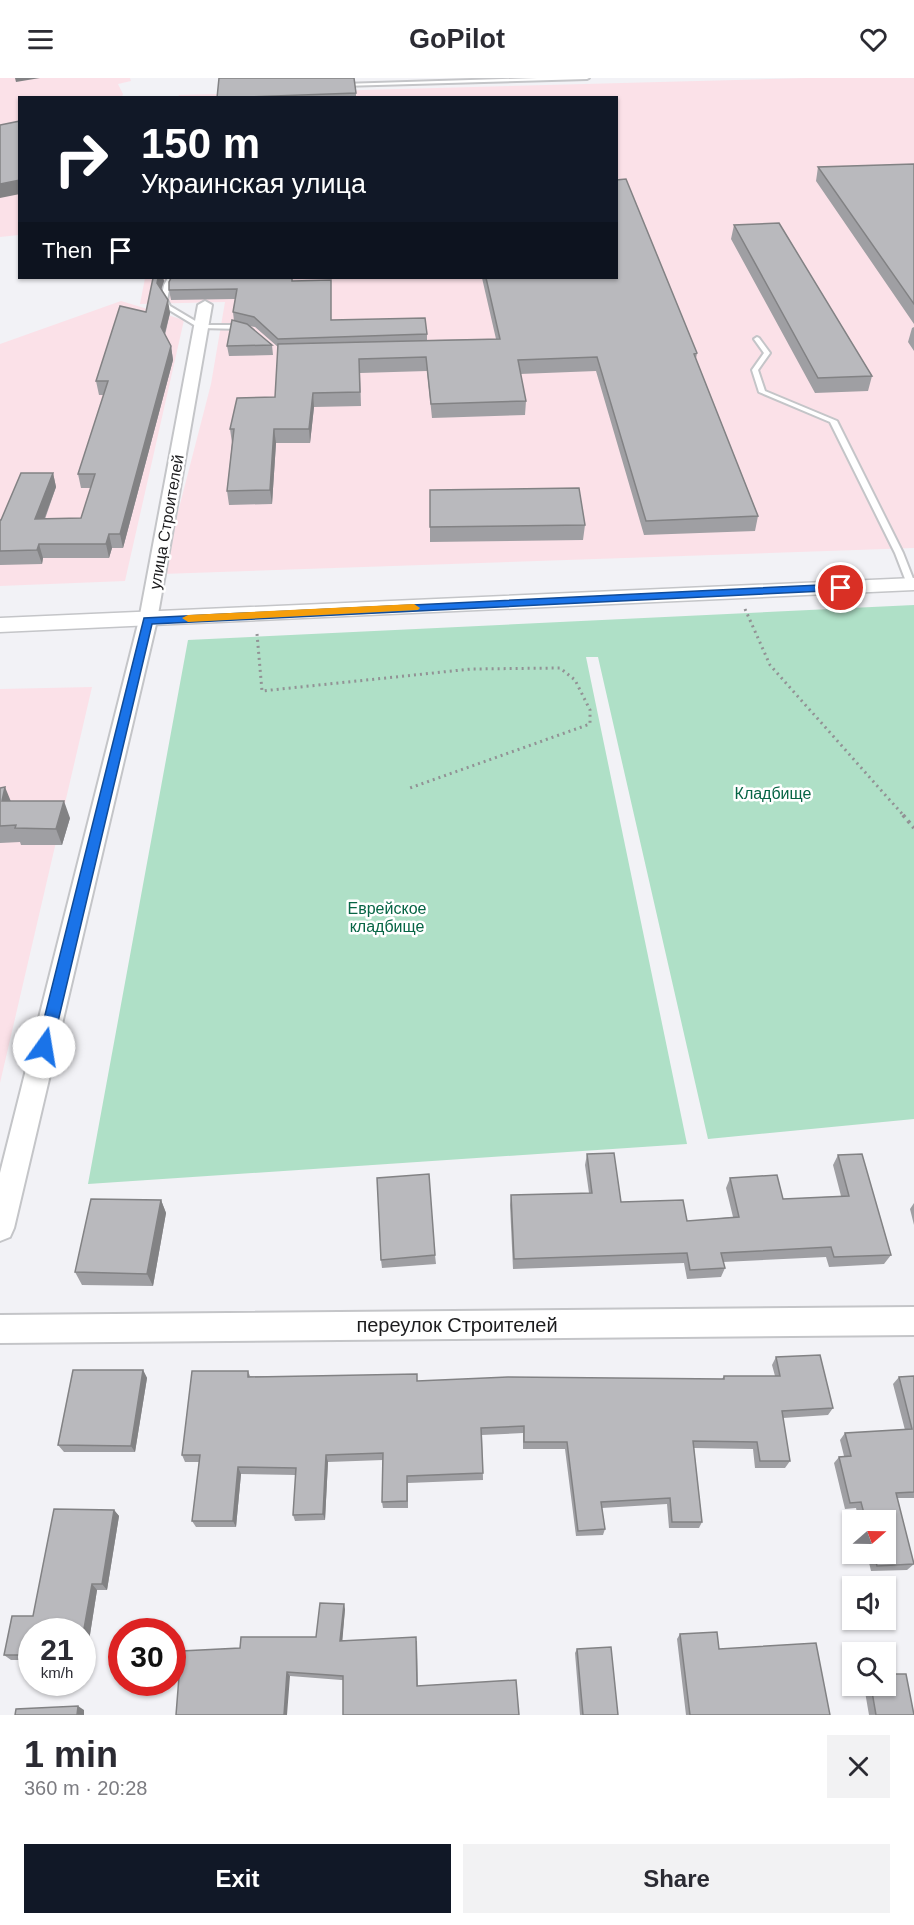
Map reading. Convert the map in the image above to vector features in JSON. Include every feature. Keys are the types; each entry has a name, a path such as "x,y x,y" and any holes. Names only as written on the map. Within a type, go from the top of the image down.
{"street":[{"name":"улица Строителей","path":"0,1228 148,620 205,305"},
{"path":"0,625 913,584"},
{"name":"переулок Строителей","path":"0,1329 914,1321"}],"lane":[{"path":"339,85 587,78"},
{"path":"170,279 164,300 168,307 201,327 240,326 250,329"},
{"path":"757,339 767,353 755,370 762,393 833,421 913,584"}],"path":[{"path":"745,609 770,665 914,828"},
{"path":"257,615 262,691 471,669 560,668 575,680 590,710 590,724 410,788"}],"shaded area":[{"path":"0,78 130,78 131,81 118,84 122,96 18,96 18,235 0,237"},
{"path":"806,78 914,78 914,548 162,574 211,384 225,302 140,304 145,279 618,279 618,96 179,95"},
{"path":"121,301 184,320 125,581 0,586 0,344"},
{"path":"92,687 0,1083 0,689"}],"green space":[{"name":"Еврейское кладбище","path":"914,605 914,1119 708,1139 598,657 586,657 687,1144 88,1184 188,640"}],"building":[{"path":"219,78 354,78 356,93 273,96 217,96"},
{"path":"18,121 18,180 0,184 0,125"},
{"path":"914,164 914,304 818,167"},
{"path":"626,179 697,353 694,354 758,516 646,521 597,357 518,360 526,401 431,404 426,357 359,359 360,392 313,393 309,429 274,429 270,490 227,491 234,429 230,429 237,398 275,397 278,344 500,339 486,279 618,279 618,180"},
{"path":"779,223 872,376 818,378 734,225"},
{"path":"153,279 158,279 157,283 168,300 161,327 171,346 120,534 109,534 106,544 39,544 37,550 0,551 0,520 21,473 53,473 35,519 81,518 95,474 78,474 108,381 96,381 120,306 146,312"},
{"path":"170,279 331,280 331,320 425,318 427,334 278,339 254,317 233,312 237,289 169,290"},
{"path":"232,320 247,324 272,345 227,346"},
{"path":"579,488 585,525 430,527 430,490"},
{"path":"5,787 2,801 64,801 56,829 15,828 16,825 0,826 0,788"},
{"path":"614,1153 621,1202 683,1200 687,1221 739,1217 730,1178 777,1175 783,1199 849,1196 838,1155 862,1154 891,1255 834,1257 831,1247 721,1253 725,1268 690,1270 687,1253 514,1259 511,1195 592,1193 587,1154"},
{"path":"429,1174 435,1255 381,1260 377,1178"},
{"path":"91,1199 161,1200 147,1274 75,1272"},
{"path":"820,1355 833,1408 782,1411 790,1461 760,1461 757,1442 693,1441 702,1522 672,1522 670,1498 601,1502 605,1529 578,1531 567,1442 524,1442 524,1426 481,1428 483,1473 407,1476 407,1501 382,1502 383,1453 326,1455 323,1514 293,1515 296,1468 238,1467 233,1521 192,1521 200,1455 182,1455 192,1371 248,1371 248,1377 417,1374 417,1381 508,1377 724,1379 724,1376 780,1376 776,1357"},
{"path":"73,1370 143,1370 131,1446 58,1445"},
{"path":"914,1376 914,1492 896,1493 914,1564 877,1566 876,1564 896,1564 896,1510 863,1510 861,1502 850,1503 839,1457 851,1456 845,1433 912,1429 899,1377"},
{"path":"54,1509 114,1510 102,1584 92,1584 86,1618 18,1618 18,1655 4,1655 12,1616 33,1616"},
{"path":"320,1603 344,1604 340,1641 416,1637 417,1686 516,1680 519,1715 343,1715 343,1676 287,1672 284,1715 176,1715 177,1696 186,1696 186,1651 240,1648 241,1637 316,1637"},
{"path":"717,1632 719,1649 816,1643 830,1715 690,1715 680,1634"},
{"path":"611,1647 618,1715 583,1715 577,1649"},
{"path":"896,1674 906,1674 914,1715 876,1715 873,1696 896,1696"},
{"path":"78,1706 77,1715 15,1715 16,1709"}],"slow traffic":[{"path":"188,618 414,608"}],"route":[{"path":"44,1047 148,620 841,588"}],"park label":[{"name":"Кладбище","path":"773,793"}]}
